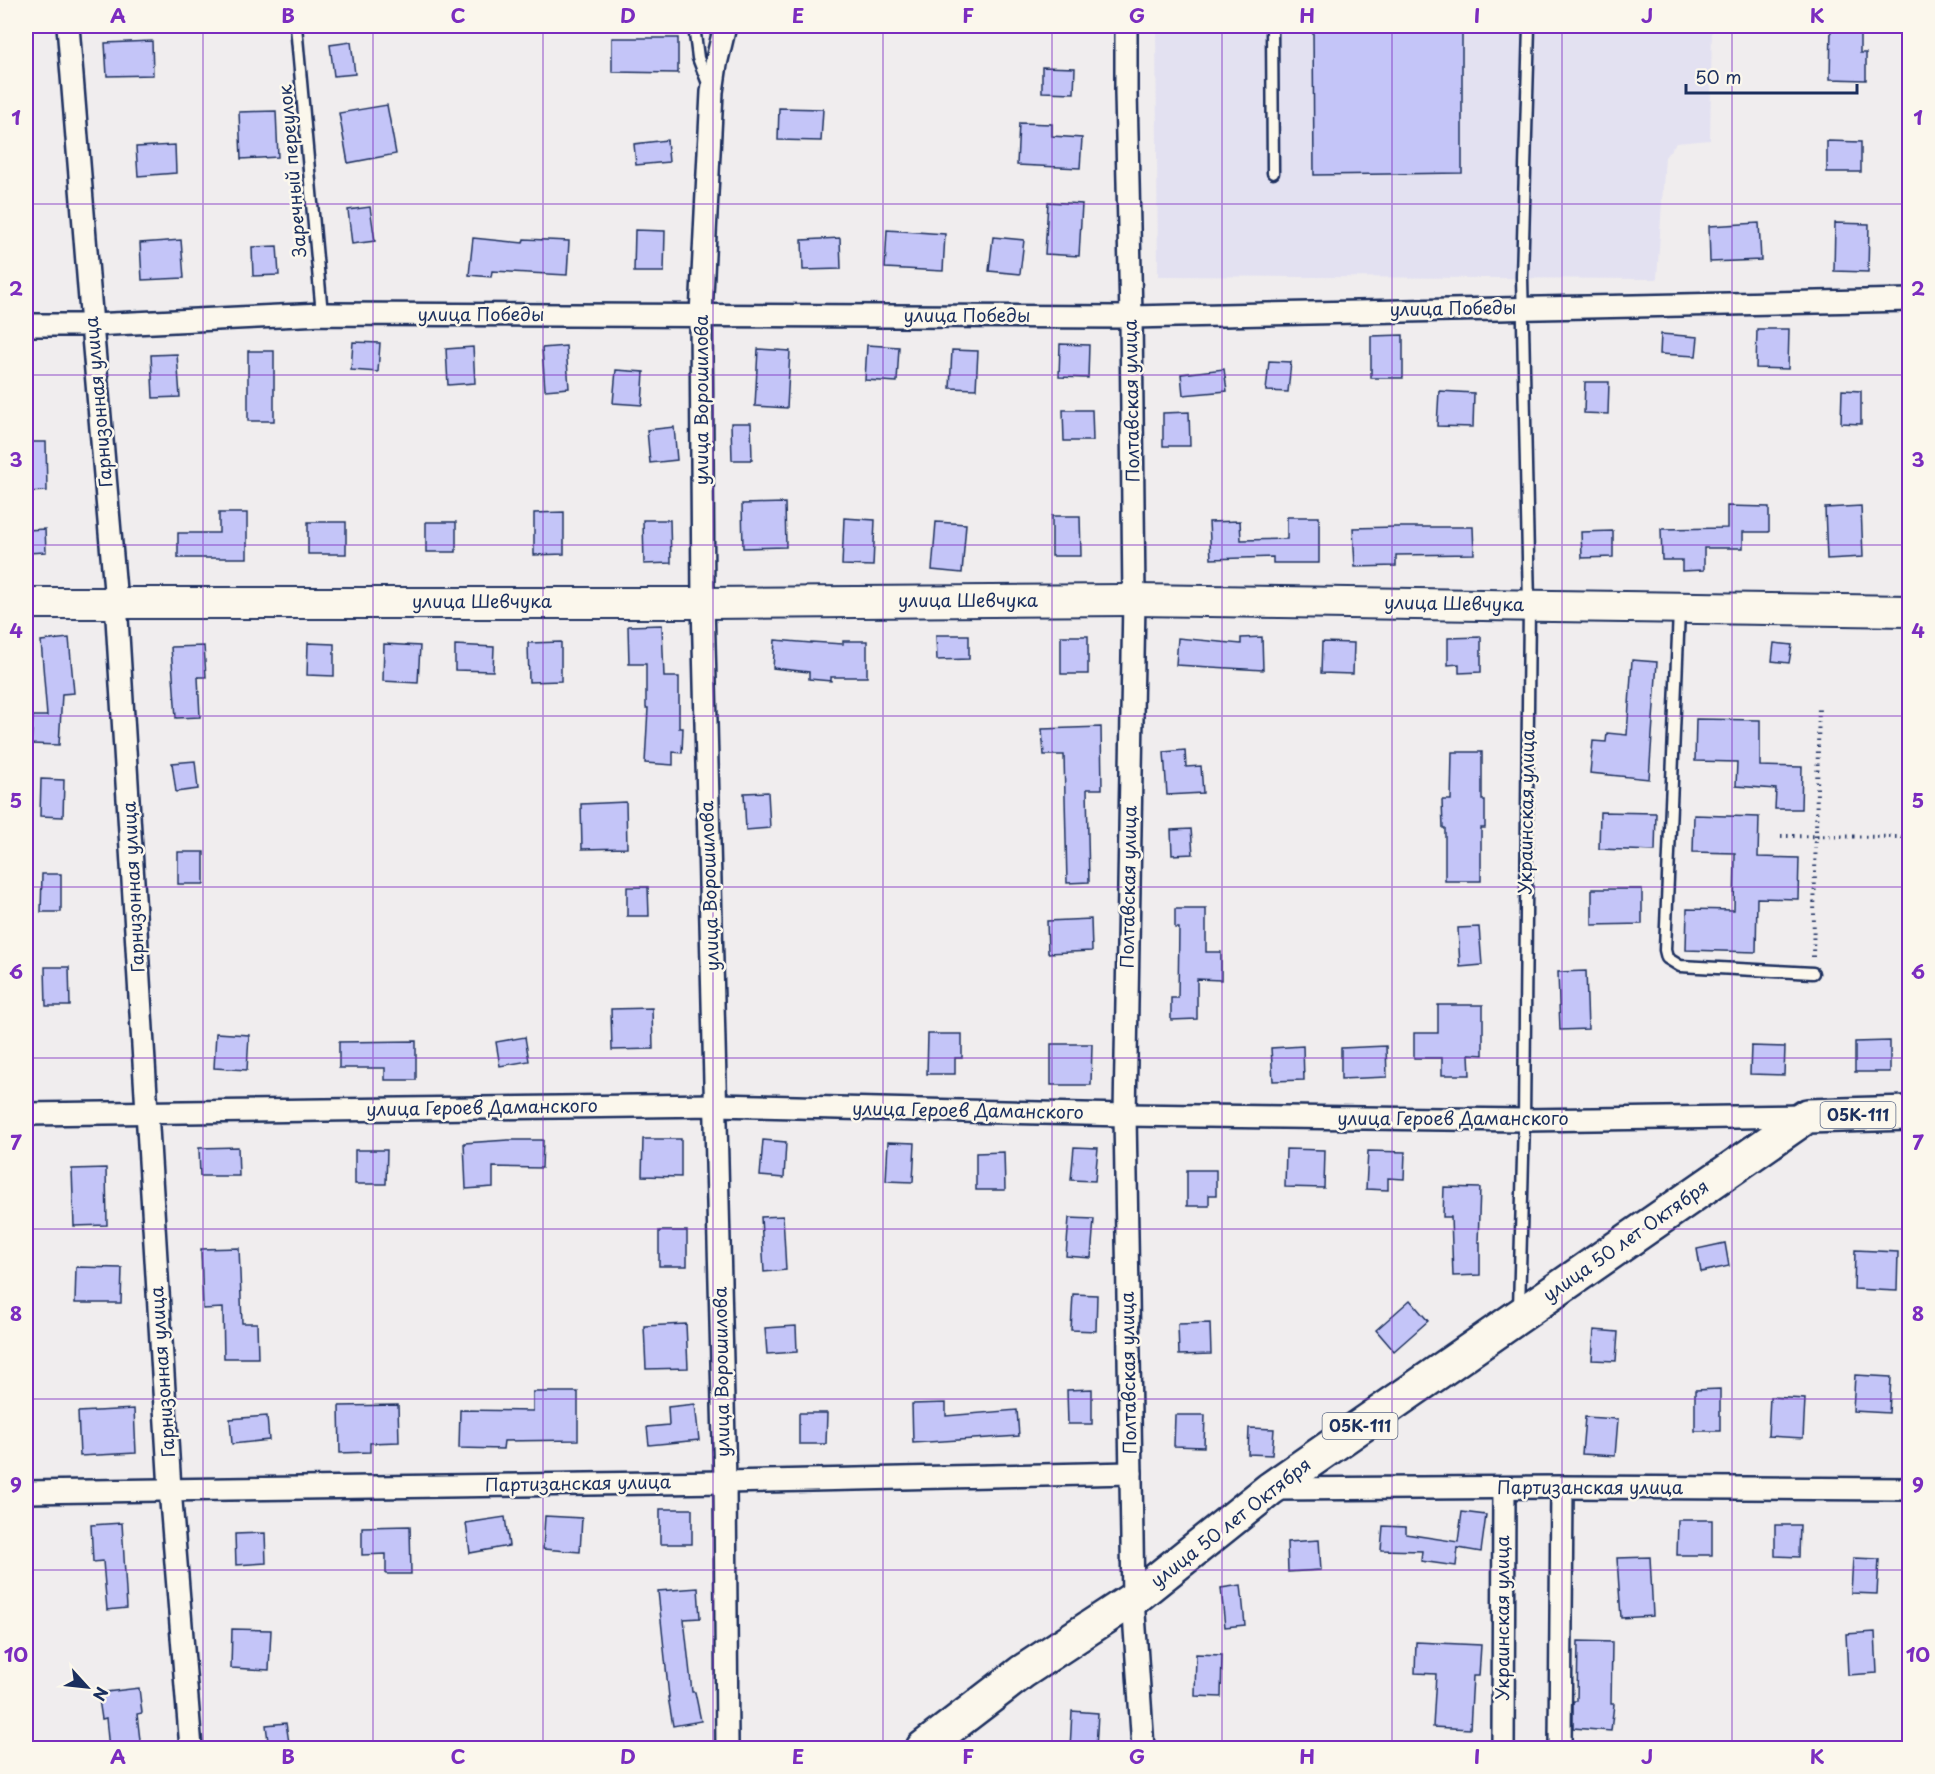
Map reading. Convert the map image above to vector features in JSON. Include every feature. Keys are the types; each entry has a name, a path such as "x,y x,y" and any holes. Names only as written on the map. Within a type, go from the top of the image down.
{"main road":[{"name":"улица Героев Даманского","path":"1807,1116 1910,1113"},
{"name":"улица 50 лет Октября","path":"923,1749 1022,1672 1133,1599 1270,1489 1807,1116"}],"street":[{"name":"Гарнизонная улица","path":"68,26 117,602 170,1489 191,1749"},
{"name":"улица Ворошилова","path":"725,26 712,92 701,315 703,603 725,1482 727,1749"},
{"name":"Полтавская улица","path":"1126,26 1134,600 1125,1115 1133,1599 1143,1749"},
{"name":"улица Победы","path":"26,325 92,325 322,314 1131,317 1910,300"},
{"name":"улица Шевчука","path":"26,603 703,603 1134,600 1910,611"},
{"name":"улица Героев Даманского","path":"26,1114 716,1105 1125,1115 1524,1120 1807,1116"},
{"name":"Партизанская улица","path":"26,1492 725,1482 1131,1473"},
{"name":"Партизанская улица","path":"1270,1489 1562,1487 1910,1489"},
{"path":"1560,1749 1562,1487"},
{"name":"Украинская улица","path":"1503,1488 1503,1749"}],"lane":[{"name":"Заречный переулок","path":"296,26 322,314"},
{"path":"694,26 698,58 712,92"},
{"path":"1272,26 1273,173"},
{"name":"Украинская улица","path":"1519,1316 1524,1120 1529,605 1522,277 1529,26"},
{"path":"1679,608 1665,950 1667,958 1680,966 1813,973"}],"path":[{"path":"1813,973 1819,706"},
{"path":"1781,836 1910,837"}],"shaded area":[{"path":"1156,26 1712,26 1710,140 1676,143 1665,157 1657,279 1158,276"}],"building":[{"path":"1313,26 1462,26 1462,173 1314,175"},
{"path":"1831,26 1860,26 1860,53 1866,53 1866,80 1830,79"},
{"path":"612,38 678,38 678,73 612,72"},
{"path":"152,41 153,75 107,76 105,43"},
{"path":"351,42 355,74 334,76 330,45"},
{"path":"1042,67 1075,68 1074,93 1042,92"},
{"path":"387,105 396,154 348,163 339,113"},
{"path":"779,108 823,109 821,141 778,140"},
{"path":"276,111 278,157 241,159 239,112"},
{"path":"1019,123 1052,124 1052,136 1082,138 1080,168 1017,165"},
{"path":"667,140 669,162 636,165 634,144"},
{"path":"1827,141 1861,142 1861,172 1827,172"},
{"path":"175,145 176,173 138,176 136,147"},
{"path":"1048,202 1082,204 1079,256 1045,254"},
{"path":"370,207 375,241 352,244 348,210"},
{"path":"1759,223 1761,260 1710,262 1709,226"},
{"path":"1835,223 1869,224 1868,272 1834,271"},
{"path":"635,230 665,231 664,272 634,272"},
{"path":"887,230 945,234 943,271 885,268"},
{"path":"993,237 1024,240 1020,274 989,271"},
{"path":"473,238 523,243 524,239 569,241 567,275 492,271 491,277 469,275"},
{"path":"840,238 841,269 803,270 802,240"},
{"path":"181,240 184,278 142,280 140,243"},
{"path":"277,246 279,275 253,276 252,247"},
{"path":"1757,329 1789,329 1788,369 1756,368"},
{"path":"1661,334 1698,337 1696,356 1660,354"},
{"path":"1403,335 1403,378 1371,378 1371,336"},
{"path":"353,342 380,343 378,372 351,370"},
{"path":"1060,344 1089,345 1088,378 1059,377"},
{"path":"867,345 899,347 897,382 865,380"},
{"path":"566,346 569,388 545,390 542,348"},
{"path":"473,347 475,383 448,385 446,349"},
{"path":"758,349 790,351 787,408 755,406"},
{"path":"952,350 978,351 976,389 950,388"},
{"path":"248,351 274,351 274,421 248,421"},
{"path":"177,354 180,397 153,398 151,355"},
{"path":"1269,361 1291,362 1288,392 1266,391"},
{"path":"1224,369 1227,391 1183,395 1181,374"},
{"path":"616,370 644,372 642,405 613,403"},
{"path":"1585,382 1609,382 1608,414 1584,413"},
{"path":"1842,390 1861,391 1861,424 1841,423"},
{"path":"1439,391 1474,393 1473,427 1437,426"},
{"path":"1063,410 1092,410 1093,441 1064,441"},
{"path":"1189,412 1190,446 1163,446 1163,413"},
{"path":"731,423 751,423 752,460 732,460"},
{"path":"674,427 677,460 650,463 647,430"},
{"path":"26,442 46,442 47,491 26,492"},
{"path":"785,503 786,547 743,548 742,504"},
{"path":"1727,506 1769,507 1769,532 1743,532 1743,548 1704,548 1704,570 1682,571 1682,560 1662,560 1661,529 1727,528"},
{"path":"1861,506 1863,557 1827,559 1825,508"},
{"path":"564,512 564,554 534,555 534,513"},
{"path":"219,513 247,513 247,558 178,558 178,533 219,533"},
{"path":"1052,516 1080,516 1081,556 1052,556"},
{"path":"1287,517 1319,517 1319,563 1273,563 1273,557 1211,559 1209,522 1240,521 1241,540 1287,539"},
{"path":"844,518 875,520 873,566 842,565"},
{"path":"643,520 670,520 671,563 644,564"},
{"path":"308,522 346,522 346,554 308,554"},
{"path":"426,522 456,522 456,552 426,552"},
{"path":"936,522 966,524 962,573 932,570"},
{"path":"1473,527 1474,554 1396,555 1396,566 1355,567 1353,528"},
{"path":"45,529 46,552 26,553 26,530"},
{"path":"1613,531 1613,557 1582,558 1581,532"},
{"path":"662,625 664,677 679,677 679,728 683,728 682,753 673,752 673,765 645,763 648,708 646,708 646,664 629,664 628,626"},
{"path":"936,635 969,635 969,659 937,660"},
{"path":"1061,636 1088,636 1088,674 1061,674"},
{"path":"1262,637 1263,670 1176,665 1178,638 1241,644 1241,638"},
{"path":"1481,637 1481,672 1459,673 1459,664 1448,665 1448,638"},
{"path":"69,638 74,693 62,694 59,745 31,744 33,716 47,716 41,641"},
{"path":"775,640 843,644 843,641 867,641 867,677 831,677 831,681 809,679 809,672 773,668"},
{"path":"561,642 561,681 529,682 528,643"},
{"path":"1322,642 1354,643 1353,674 1321,673"},
{"path":"308,643 334,644 334,676 307,675"},
{"path":"1774,643 1792,645 1789,663 1772,661"},
{"path":"384,644 420,646 418,683 383,681"},
{"path":"455,645 494,647 493,671 455,670"},
{"path":"204,646 206,677 198,677 200,717 176,718 171,647"},
{"path":"1632,660 1657,662 1649,779 1590,773 1593,741 1606,742 1607,733 1627,735"},
{"path":"1696,719 1760,720 1760,766 1802,767 1801,809 1775,809 1776,789 1736,786 1737,762 1695,761"},
{"path":"1101,727 1102,789 1087,789 1089,882 1067,883 1064,755 1044,755 1042,729"},
{"path":"1185,750 1186,767 1201,766 1203,793 1167,795 1164,752"},
{"path":"1452,752 1482,752 1482,800 1485,800 1485,828 1481,828 1481,881 1445,881 1445,828 1443,828 1442,800 1451,800"},
{"path":"195,761 198,789 176,792 172,763"},
{"path":"41,779 64,780 63,817 40,816"},
{"path":"768,792 770,828 746,830 744,793"},
{"path":"626,802 627,848 582,849 581,804"},
{"path":"1600,812 1656,813 1655,851 1599,849"},
{"path":"1694,815 1759,817 1758,857 1799,858 1798,899 1757,898 1756,952 1686,950 1687,909 1734,910 1735,853 1693,852"},
{"path":"1191,829 1193,854 1172,855 1171,830"},
{"path":"178,852 204,852 204,884 178,884"},
{"path":"42,874 61,874 61,912 41,912"},
{"path":"627,887 648,887 649,916 627,916"},
{"path":"1592,889 1642,889 1642,924 1592,925"},
{"path":"1175,909 1206,909 1206,952 1221,952 1221,980 1197,979 1197,1019 1171,1020 1171,998 1178,998 1179,928 1175,928"},
{"path":"1091,919 1092,951 1048,953 1047,921"},
{"path":"1479,927 1482,965 1460,967 1458,928"},
{"path":"45,967 69,967 70,1006 46,1006"},
{"path":"1586,971 1588,1029 1560,1030 1558,972"},
{"path":"1438,1005 1483,1005 1483,1055 1469,1054 1470,1075 1442,1075 1442,1058 1414,1058 1414,1033 1438,1033"},
{"path":"652,1008 653,1049 612,1050 611,1009"},
{"path":"216,1033 249,1035 247,1070 214,1068"},
{"path":"928,1034 962,1034 962,1058 955,1058 955,1074 927,1074"},
{"path":"525,1037 529,1061 500,1066 496,1042"},
{"path":"416,1041 416,1080 385,1080 385,1068 339,1068 339,1042"},
{"path":"1890,1041 1890,1072 1855,1072 1855,1042"},
{"path":"1051,1044 1092,1044 1091,1085 1051,1085"},
{"path":"1303,1046 1304,1080 1273,1081 1271,1048"},
{"path":"1386,1046 1387,1077 1341,1079 1341,1048"},
{"path":"1751,1046 1785,1047 1784,1075 1750,1074"},
{"path":"643,1139 681,1139 681,1177 642,1176"},
{"path":"543,1140 542,1168 493,1167 493,1187 466,1189 464,1143"},
{"path":"763,1140 786,1142 784,1178 760,1176"},
{"path":"888,1142 915,1143 913,1182 886,1181"},
{"path":"238,1147 239,1176 200,1176 199,1148"},
{"path":"1074,1147 1098,1148 1095,1181 1071,1180"},
{"path":"1286,1149 1325,1150 1324,1188 1285,1187"},
{"path":"355,1150 387,1150 386,1184 355,1184"},
{"path":"1368,1151 1405,1152 1404,1179 1388,1178 1388,1190 1366,1189"},
{"path":"1004,1152 1005,1190 976,1190 976,1153"},
{"path":"106,1168 107,1225 74,1226 72,1169"},
{"path":"1187,1170 1216,1170 1216,1195 1209,1195 1209,1206 1187,1206"},
{"path":"1444,1187 1480,1188 1478,1242 1480,1242 1480,1275 1453,1276 1451,1217 1443,1217"},
{"path":"783,1216 786,1270 764,1272 761,1217"},
{"path":"1069,1218 1094,1219 1091,1258 1066,1256"},
{"path":"659,1231 687,1231 687,1266 659,1266"},
{"path":"1725,1243 1729,1266 1701,1272 1697,1249"},
{"path":"239,1248 242,1323 257,1323 258,1358 224,1358 223,1308 203,1309 201,1249"},
{"path":"1855,1250 1898,1252 1897,1291 1854,1289"},
{"path":"76,1267 122,1268 121,1303 75,1303"},
{"path":"1073,1294 1097,1295 1096,1331 1071,1330"},
{"path":"1410,1300 1428,1321 1394,1351 1376,1330"},
{"path":"1210,1323 1211,1354 1179,1355 1178,1324"},
{"path":"686,1324 688,1368 646,1369 644,1326"},
{"path":"796,1326 797,1352 767,1354 765,1328"},
{"path":"1594,1330 1618,1332 1616,1361 1592,1360"},
{"path":"1855,1375 1891,1377 1889,1413 1853,1411"},
{"path":"1092,1389 1092,1424 1068,1424 1067,1390"},
{"path":"1720,1389 1720,1431 1695,1431 1695,1390"},
{"path":"533,1392 578,1392 578,1440 504,1441 503,1449 459,1448 460,1410 533,1411"},
{"path":"1770,1397 1805,1399 1803,1438 1768,1436"},
{"path":"946,1403 946,1416 1017,1410 1019,1436 913,1443 912,1404"},
{"path":"695,1404 699,1440 649,1445 647,1427 669,1425 668,1407"},
{"path":"398,1405 399,1442 370,1443 370,1452 340,1453 339,1406"},
{"path":"134,1409 136,1453 80,1456 78,1412"},
{"path":"799,1413 827,1413 826,1444 799,1444"},
{"path":"1175,1415 1205,1415 1204,1447 1174,1446"},
{"path":"267,1416 269,1440 232,1444 230,1419"},
{"path":"1585,1417 1618,1419 1615,1456 1582,1454"},
{"path":"1249,1428 1274,1429 1272,1455 1248,1454"},
{"path":"660,1509 692,1509 692,1544 660,1544"},
{"path":"1462,1512 1486,1515 1481,1552 1458,1548 1456,1566 1421,1561 1422,1551 1381,1550 1383,1526 1406,1527 1406,1534 1458,1542"},
{"path":"545,1516 582,1518 580,1552 543,1549"},
{"path":"505,1517 509,1546 470,1553 466,1523"},
{"path":"1678,1520 1712,1520 1712,1555 1677,1555"},
{"path":"122,1523 127,1608 107,1610 103,1561 93,1562 91,1525"},
{"path":"1775,1525 1800,1525 1799,1557 1775,1556"},
{"path":"410,1526 411,1574 386,1574 386,1554 362,1555 362,1527"},
{"path":"265,1533 266,1563 236,1565 235,1534"},
{"path":"1319,1540 1321,1570 1288,1572 1287,1542"},
{"path":"1650,1557 1653,1616 1621,1618 1617,1558"},
{"path":"1853,1558 1879,1559 1877,1594 1851,1593"},
{"path":"1241,1585 1245,1625 1225,1627 1221,1588"},
{"path":"698,1588 700,1618 684,1619 692,1692 695,1692 701,1721 673,1726 658,1591"},
{"path":"232,1629 271,1630 269,1670 231,1668"},
{"path":"1875,1632 1877,1673 1848,1675 1846,1634"},
{"path":"1578,1641 1612,1642 1611,1704 1614,1704 1611,1731 1573,1728 1573,1701 1577,1701"},
{"path":"1416,1642 1481,1645 1479,1676 1473,1676 1470,1729 1433,1727 1436,1674 1415,1673"},
{"path":"1196,1654 1222,1655 1221,1697 1195,1696"},
{"path":"139,1688 142,1713 137,1714 141,1749 109,1749 106,1718 102,1719 98,1693"},
{"path":"1072,1711 1098,1713 1096,1749 1070,1749"},
{"path":"286,1723 290,1749 269,1749 266,1725"}]}
